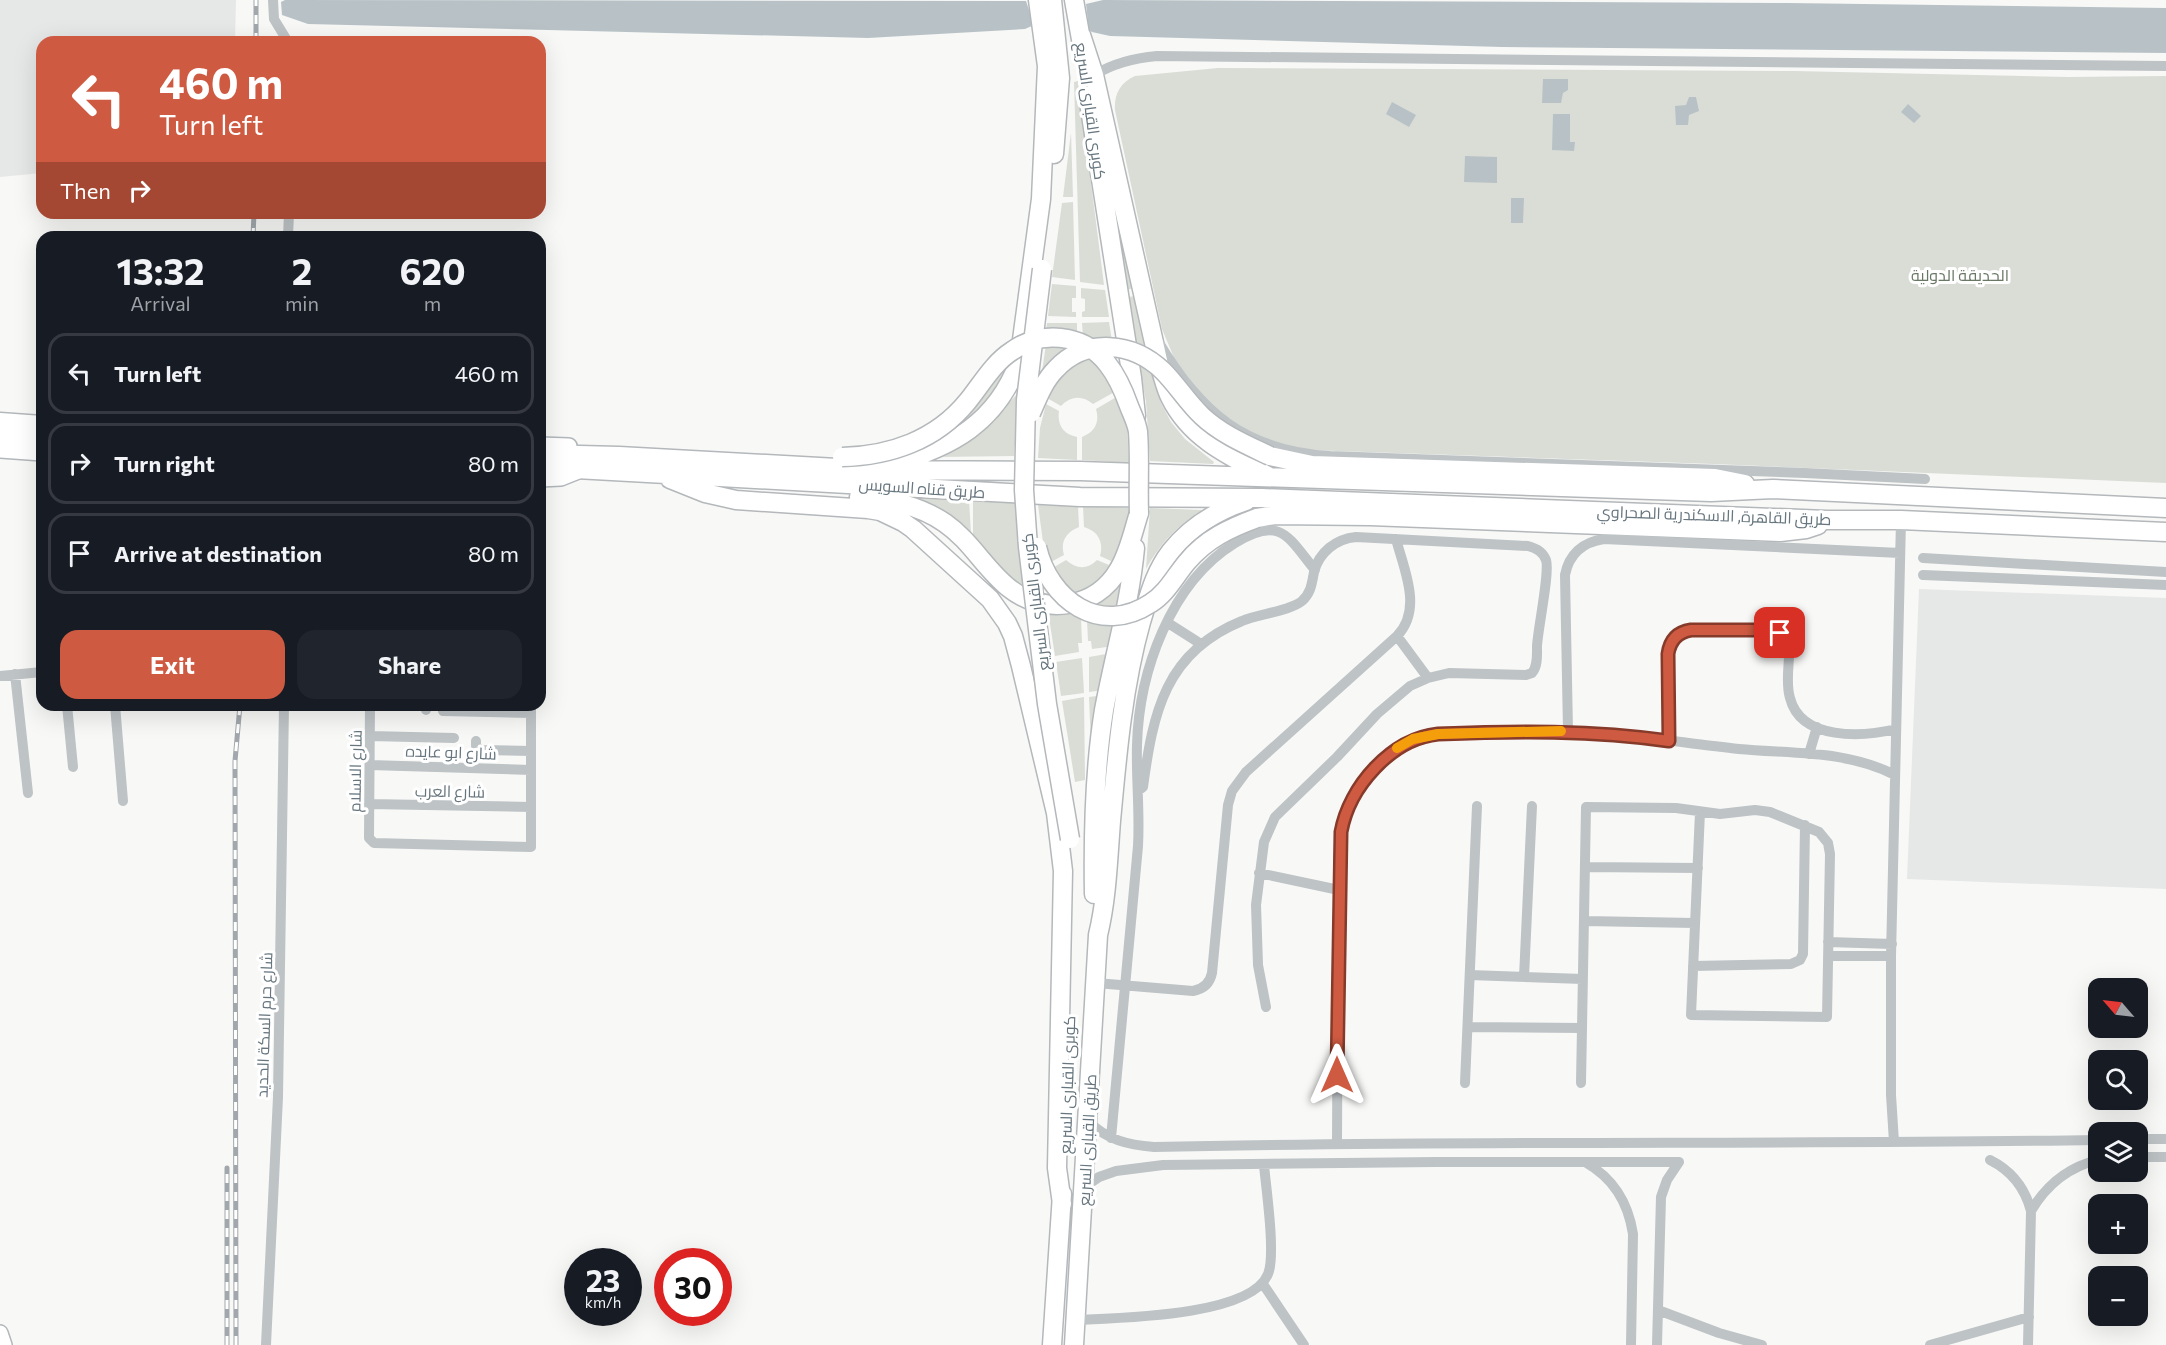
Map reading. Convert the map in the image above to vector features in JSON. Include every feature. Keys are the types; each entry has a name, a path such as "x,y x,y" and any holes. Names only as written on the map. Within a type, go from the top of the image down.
{"highway":[{"path":"873,470 930,452 973,427 1001,399 1019,362 1041,198 1047,66 1038,0"},
{"name":"كوبرى القبارى السريع","path":"1052,0 1060,78 1058,116 1024,428 1026,521 1047,704 1070,839 1073,885 1073,941 1062,1204"},
{"name":"كوبرى القبارى السريع","path":"1074,0 1132,378 1137,430 1139,513 1129,597 1099,742 1094,816 1094,891 1098,935"},
{"path":"1081,35 1094,75 1169,396 1181,416 1210,445 1272,478"},
{"path":"691,460 740,452 842,457 893,450 925,437 959,411 1011,351 1033,340 1046,338 1076,342 1103,357 1122,386 1137,430"},
{"path":"1024,428 1042,387 1054,370 1065,360 1076,353 1092,348 1120,347 1146,357 1164,372 1204,418 1241,442 1270,456 1312,465 1716,478 1760,489"},
{"path":"0,422 36,424"},
{"path":"0,436 36,438"},
{"name":"طريق قناه السويس","path":"546,453 873,470 1080,471 1272,478"},
{"name":"طريق قناه السويس","path":"546,467 1080,497 1262,498"},
{"path":"659,474 690,488 736,500 868,509 892,516 913,529 990,599 1007,622 1013,636 1054,804 1063,871 1057,1168 1062,1204"},
{"name":"طريق القاهرة, الاسكندرية الصحراوي","path":"1272,478 1711,492 1760,489 1925,488 2166,508"},
{"path":"690,488 887,499 909,505 944,522 967,542 998,578 1013,591 1030,601 1057,606 1082,602 1112,580 1124,558 1139,513"},
{"path":"1098,935 1105,896 1119,738 1134,647 1149,592 1166,557 1193,528 1205,519 1232,506 1262,498"},
{"name":"طريق القاهرة, الاسكندرية الصحراوي","path":"1262,498 1827,520 1901,520 2166,532"},
{"path":"1026,521 1046,576 1060,594 1082,609 1111,616 1141,609 1158,599 1198,550 1231,527 1257,518 1370,516 1780,532 1815,527 1827,520"},
{"name":"طريق القبارى السريع","path":"1074,1345 1098,935"},
{"name":"طريق القبارى السريع","path":"1052,1345 1062,1204"}],"street":[{"path":"273,0 274,18 284,36"},
{"path":"1094,75 1107,67 1130,59 1157,56 2166,66"},
{"path":"1152,330 1184,381 1208,408 1223,420 1256,439 1293,452 1330,456 1805,472 1925,488"},
{"path":"0,414 36,417"},
{"name":"طريق قناه السويس","path":"546,445 588,447 609,451 619,456"},
{"path":"0,450 36,453"},
{"name":"طريق قناه السويس","path":"546,479 561,478 581,470"},
{"path":"1894,1142 1891,1095 1891,956 1901,520"},
{"path":"1111,1138 1138,846 1137,751 1140,713 1153,658 1182,597 1200,574 1228,547 1249,536 1271,529 1280,531 1288,536 1315,570"},
{"path":"1139,789 1143,787 1152,729 1160,701 1182,664 1202,644 1240,621 1296,605 1311,590 1319,559 1327,549 1343,539 1356,537 1528,546 1542,553 1547,562 1536,665 1532,673 1526,675 1460,673 1428,678 1402,692 1281,810 1266,834 1256,905 1256,944 1266,1007"},
{"path":"1096,983 1193,991 1203,988 1209,981 1212,973 1228,805 1232,791 1246,772 1397,636 1406,625 1411,606 1396,539"},
{"path":"1568,731 1565,575 1575,552 1588,543 1604,539 1900,553"},
{"path":"1923,558 2166,572"},
{"path":"1923,575 2166,585"},
{"path":"1168,623 1202,644"},
{"path":"1669,741 1669,648 1675,637 1691,630 1772,630 1783,636 1789,647 1790,699 1801,718 1817,727 1851,734 1896,729"},
{"path":"1397,636 1428,678"},
{"path":"0,675 36,672"},
{"path":"15,674 28,793"},
{"path":"68,711 73,766"},
{"path":"116,711 123,801"},
{"name":"شارع حرم السكة الحديد","path":"266,1345 278,1097 285,711"},
{"name":"شارع الاسلام","path":"370,711 369,838 374,843 531,847 531,807"},
{"path":"531,711 531,807"},
{"path":"1809,754 1817,727"},
{"path":"1337,1144 1341,832 1346,811 1362,784 1398,747 1413,739 1438,734 1568,731 1859,760 1895,775"},
{"path":"370,736 454,738"},
{"path":"477,741 476,746 480,750 531,751"},
{"name":"شارع ابو عايده","path":"370,765 531,770"},
{"name":"شارع العرب","path":"369,804 531,807"},
{"path":"1465,1083 1477,806"},
{"path":"1524,977 1532,806"},
{"path":"1581,1083 1586,807 1676,808 1728,814 1762,810 1805,825 1822,834 1830,849 1827,1017 1691,1015 1700,812"},
{"path":"1693,966 1791,964 1800,960 1803,954 1805,825"},
{"path":"1585,867 1698,868"},
{"path":"1259,873 1339,890"},
{"path":"1584,921 1695,923"},
{"path":"1828,942 1892,944"},
{"path":"1828,956 1891,956"},
{"path":"1470,975 1583,979"},
{"path":"1468,1027 1582,1028"},
{"path":"1088,1121 1111,1138 1128,1144 1154,1147 2088,1140"},
{"path":"2148,1139 2166,1138"},
{"path":"2148,1158 2165,1158"},
{"path":"1990,1160 2005,1169 2017,1181 2026,1196 2031,1211 2028,1345"},
{"path":"1584,1162 1606,1176 1615,1186 1631,1221 1633,1234 1631,1345"},
{"path":"1084,1187 1107,1174 1125,1169 1192,1164 1679,1162 1667,1180 1661,1197 1657,1345"},
{"path":"2031,1211 2044,1191 2062,1175 2088,1163"},
{"path":"1075,1320 1187,1312 1248,1295 1263,1284 1269,1274 1271,1262 1264,1165"},
{"path":"1263,1284 1304,1345"},
{"path":"1658,1310 1719,1333 1762,1345"},
{"path":"1930,1345 2029,1317"},
{"path":"0,1333 4,1345"}],"shaded area":[{"path":"0,0 236,0 235,36 36,36 36,174 0,177"},
{"path":"285,0 1026,1 1034,25 1025,29 868,38 308,24 282,15 281,2"},
{"path":"1103,0 1788,3 2166,8 2166,53 1502,47 1110,36 1089,30 1086,4"},
{"path":"1543,79 1568,79 1568,90 1563,93 1561,103 1542,103"},
{"path":"1689,97 1696,97 1699,111 1689,115 1688,125 1676,125 1675,106 1686,105"},
{"path":"1392,102 1416,115 1409,127 1386,114"},
{"path":"1908,104 1921,116 1914,123 1901,112"},
{"path":"1553,114 1570,114 1570,142 1575,142 1574,151 1552,150"},
{"path":"1465,156 1497,157 1497,183 1464,182"},
{"path":"1511,198 1524,198 1523,223 1511,223"},
{"path":"1919,589 2166,598 2166,889 1907,879"}],"green space":[{"name":"الحديقة الدولية","path":"1218,68 1794,71 2068,77 2166,76 2166,483 1308,450 1265,441 1212,408 1175,360 1162,329 1115,110 1119,90 1125,82 1135,76"},
{"path":"1078,81 1104,285 1080,282 1074,82"},
{"path":"1071,133 1073,197 1063,197"},
{"path":"1073,202 1075,280 1052,277 1062,203"},
{"path":"1115,210 1134,288 1126,290 1112,211"},
{"path":"1052,284 1076,286 1076,298 1072,298 1072,312 1076,312 1076,317 1048,316"},
{"path":"1081,288 1105,290 1109,317 1082,317 1082,312 1085,311 1085,299 1081,298"},
{"path":"1136,296 1161,403 1171,422 1185,439 1214,462 1213,464 1150,461 1146,402 1127,297"},
{"path":"1109,322 1112,341 1095,343 1083,336 1082,323"},
{"path":"1047,323 1077,323 1077,333 1046,330"},
{"path":"1046,344 1078,347 1040,385"},
{"path":"1093,356 1118,390 1093,404 1085,399 1077,398 1061,406 1047,398 1055,384 1066,372"},
{"path":"1012,358 991,396 968,422 950,433 917,446"},
{"path":"1019,392 1014,456 937,457 991,422"},
{"path":"1120,395 1127,423 1129,463 1082,460 1082,437 1095,426 1096,409"},
{"path":"1046,404 1059,411 1062,428 1077,437 1077,460 1038,458 1040,428"},
{"path":"906,493 969,500 971,534 906,497"},
{"path":"973,501 1018,503 1027,583 1022,587 1009,577 973,536"},
{"path":"1038,505 1078,506 1079,527 1065,538 1064,555 1049,563 1043,542"},
{"path":"1083,506 1130,508 1122,552 1103,580 1072,596 1051,569 1066,560 1081,567 1097,560 1109,565 1111,561 1100,556 1099,538 1093,531 1084,527"},
{"path":"1150,508 1203,510 1170,535 1146,569"},
{"path":"1123,575 1123,609 1090,605"},
{"path":"1048,611 1064,612 1081,618 1082,643 1078,643 1079,652 1055,656"},
{"path":"1087,620 1119,624 1114,646 1092,649 1091,641 1088,641"},
{"path":"1112,653 1105,690 1089,692 1089,657"},
{"path":"1082,658 1084,693 1061,696 1056,662"},
{"path":"1104,695 1091,746 1089,697"},
{"path":"1084,697 1085,780 1075,782 1062,701"}],"railway":[{"path":"256,0 256,36"},
{"path":"253,231 254,219"},
{"path":"236,1345 235,761 239,711"},
{"path":"227,1168 227,1345"}],"slow traffic":[{"path":"1397,748 1413,739 1438,734 1561,731"}],"route":[{"path":"1337,1075 1341,832 1346,811 1355,792 1385,758 1398,747 1413,739 1438,734 1535,730 1634,736 1669,741 1668,654 1675,637 1691,630 1768,630 1780,633"}]}
